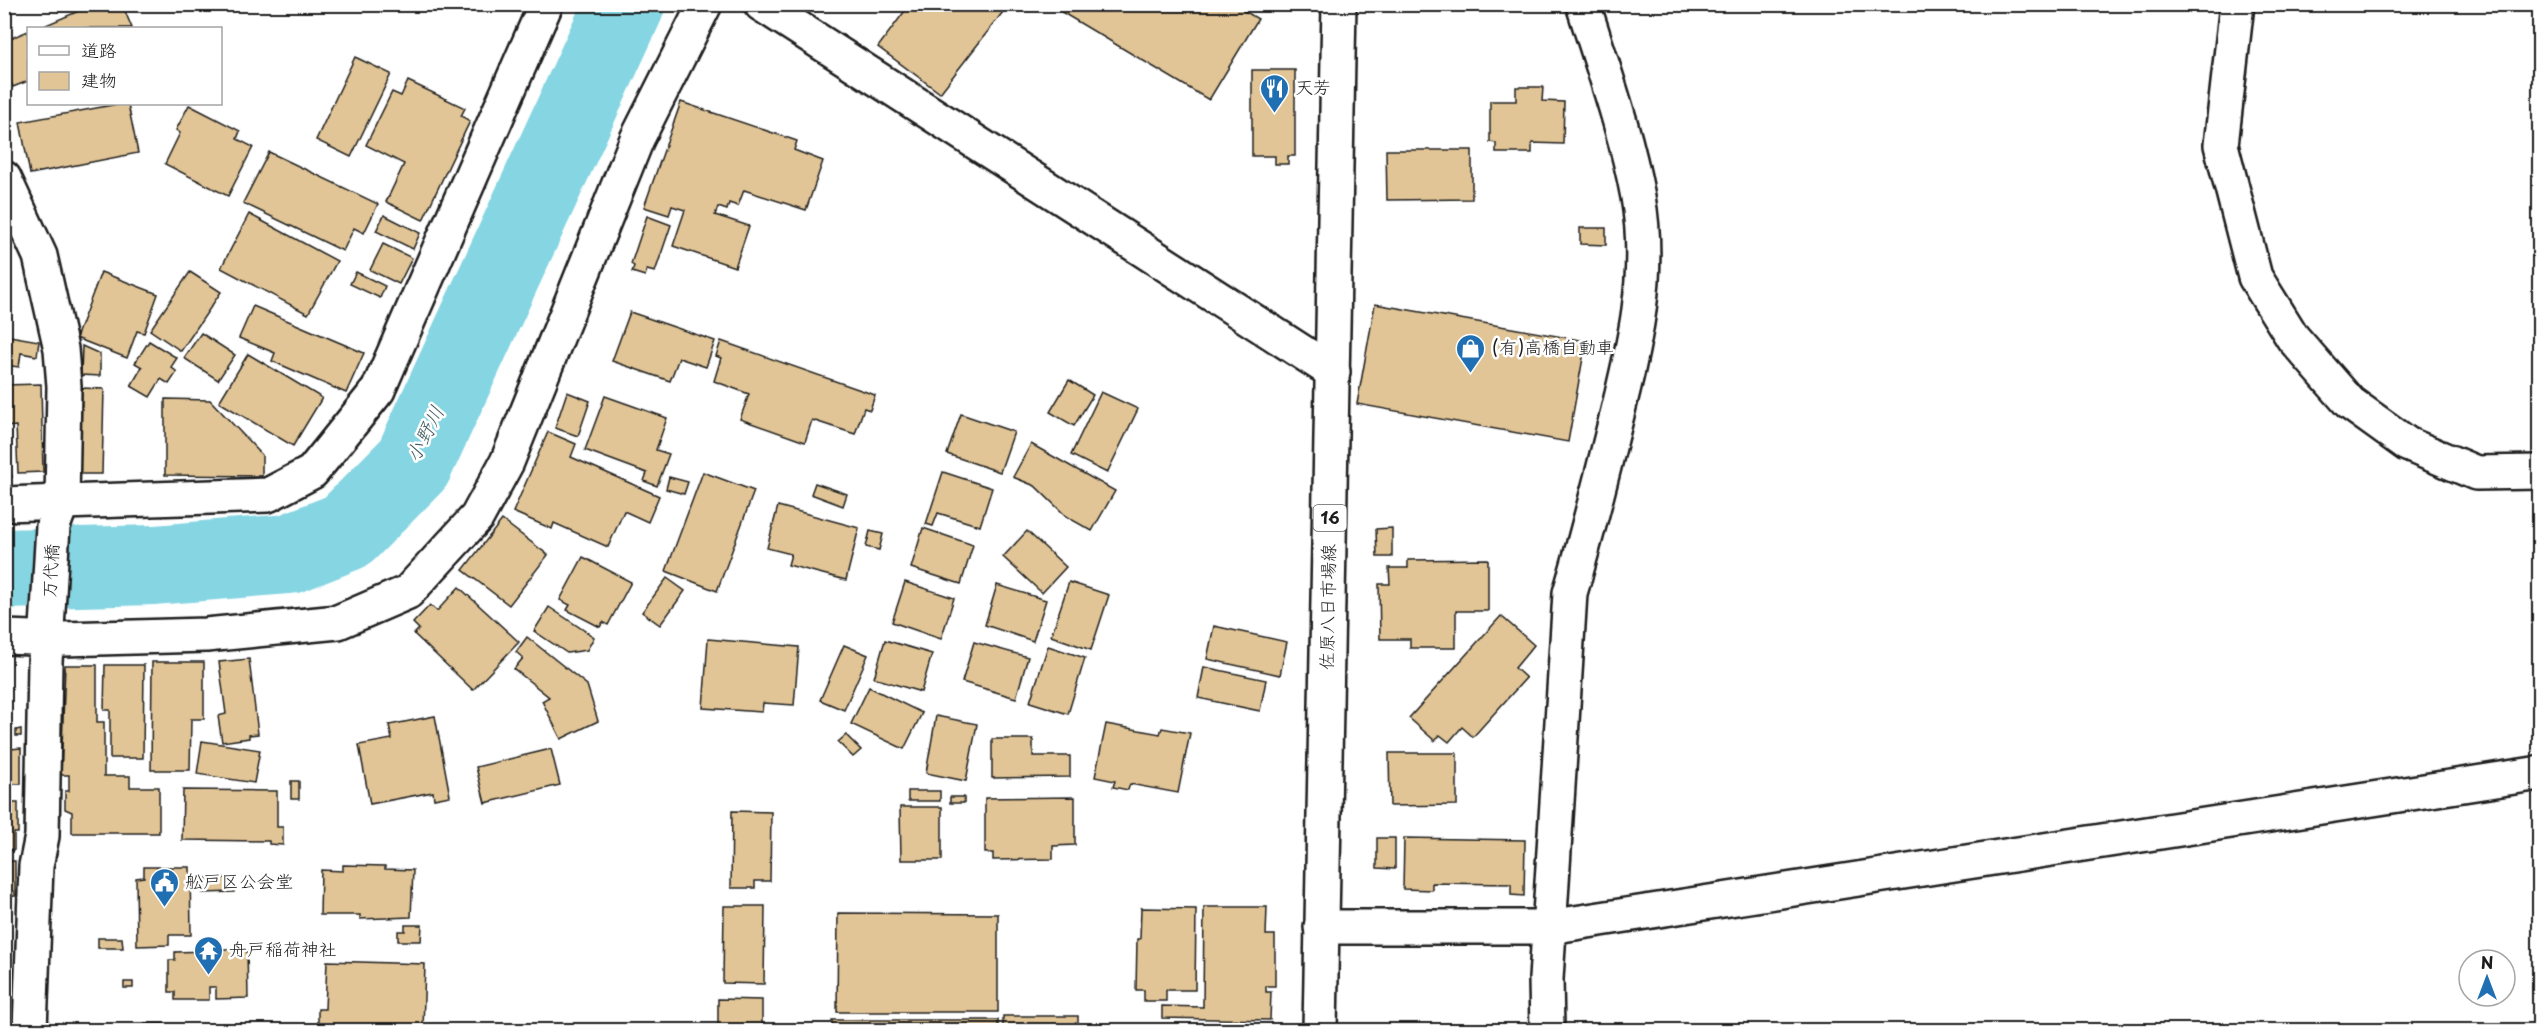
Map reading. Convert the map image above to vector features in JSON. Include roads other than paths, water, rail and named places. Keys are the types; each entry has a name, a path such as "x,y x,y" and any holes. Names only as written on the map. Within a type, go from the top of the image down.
{"street":[{"path":"4,504 57,514 268,495 312,472 378,390 546,4"},
{"path":"4,637 48,627 206,635 338,622 408,592 477,517 507,462 637,139 705,4"},
{"path":"761,4 1333,372"},
{"name":"佐原八日市場線","path":"1320,1030 1339,4"},
{"path":"1547,1030 1545,1012 1549,927 1570,593 1639,324 1643,270 1638,198 1623,133 1583,4"},
{"path":"2237,4 2221,145 2256,277 2293,338 2350,403 2407,444 2476,473 2540,472"},
{"name":"万代橋","path":"4,178 40,256 61,349 64,386 48,627 42,836 36,866 30,1030"},
{"path":"1321,927 1549,927 2540,773"}],"waterway":[{"name":"小野川","path":"4,569 154,565 289,554 347,531 413,464 625,4"}],"place":[{"name":"天芳","path":"1274,114"},
{"name":"(有)高橋自動車","path":"1471,374"},
{"name":"舩戸区公会堂","path":"164,908"},
{"name":"舟戸稲荷神社","path":"208,976"}]}
